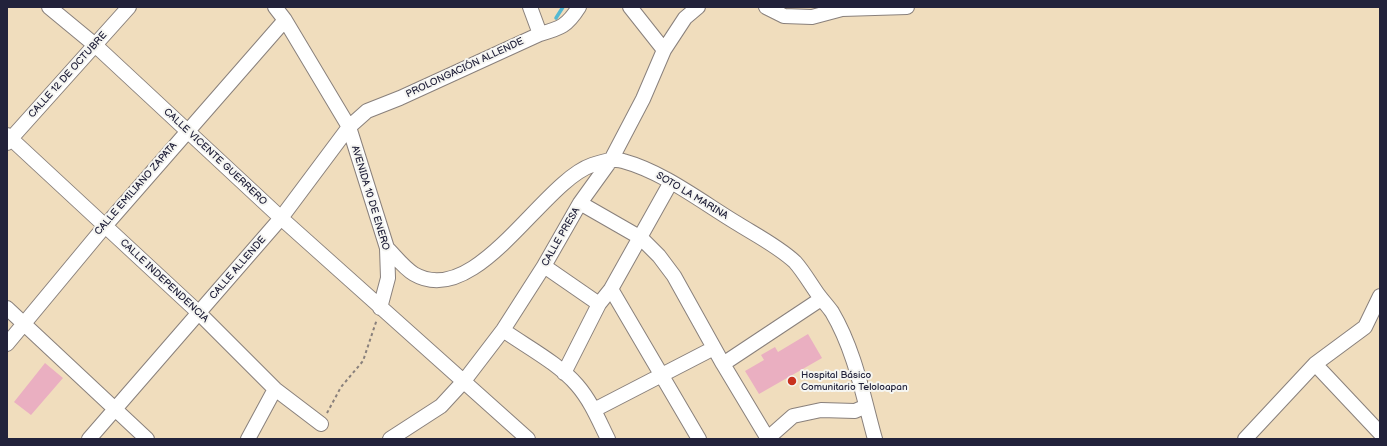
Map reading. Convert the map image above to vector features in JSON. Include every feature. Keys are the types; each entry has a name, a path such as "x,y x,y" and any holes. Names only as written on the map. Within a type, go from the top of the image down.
{"street":[{"name":"CALLE VICENTE GUERRERO","path":"49,7 95,45 186,131 380,308"},
{"name":"CALLE 12 DE OCTUBRE","path":"8,139 129,7"},
{"name":"AVENIDA 10 DE ENERO","path":"275,7 285,20 349,127 387,248 388,278 380,308"},
{"path":"530,7 540,34"},
{"name":"PROLONGACIÓN ALLENDE","path":"349,127 367,111 400,98 540,34 557,29 570,22 579,7"},
{"path":"630,7 664,50"},
{"name":"CALLE PRESA","path":"390,439 441,406 464,381 503,330 544,266 580,203 611,160 643,99 664,50 685,18 698,7"},
{"path":"766,7 784,16 812,17 842,9 907,7"},
{"name":"CALLE EMILIANO ZAPATA","path":"7,344 186,131 285,20"},
{"name":"CALLE ALLENDE","path":"89,439 281,218 349,127"},
{"name":"CALLE INDEPENDENCIA","path":"8,139 199,313 276,389 321,424"},
{"name":"SOTO LA MARINA","path":"387,248 414,274 435,281 453,278 473,267 498,250 572,176 591,165 611,160 621,160 646,169 671,182 769,243 795,263 821,298 828,316 855,360 875,439"},
{"path":"564,373 599,304 611,289 641,238 671,182"},
{"path":"580,203 641,238 659,256 674,276 723,364 768,439 793,416 820,410 856,411 866,406"},
{"path":"544,266 599,304"},
{"path":"611,289 699,439"},
{"path":"1245,439 1315,364 1365,327 1380,296"},
{"path":"723,364 821,298"},
{"path":"7,308 147,439"},
{"path":"380,308 528,439"},
{"path":"503,330 564,373 578,386 594,410 608,439"},
{"path":"594,410 714,348"},
{"path":"1315,364 1380,434 1376,439"},
{"path":"248,439 276,389"}],"path":[{"path":"321,424 341,387 363,361 380,308"}],"building":[{"path":"808,334 822,358 759,394 745,371 764,360 761,355 775,347 778,352"},
{"path":"45,363 63,378 31,415 14,402"}],"waterway":[{"path":"556,18 563,7"}],"place":[{"name":"Hospital Básico Comunitario Teloloapan","path":"792,381"}]}
